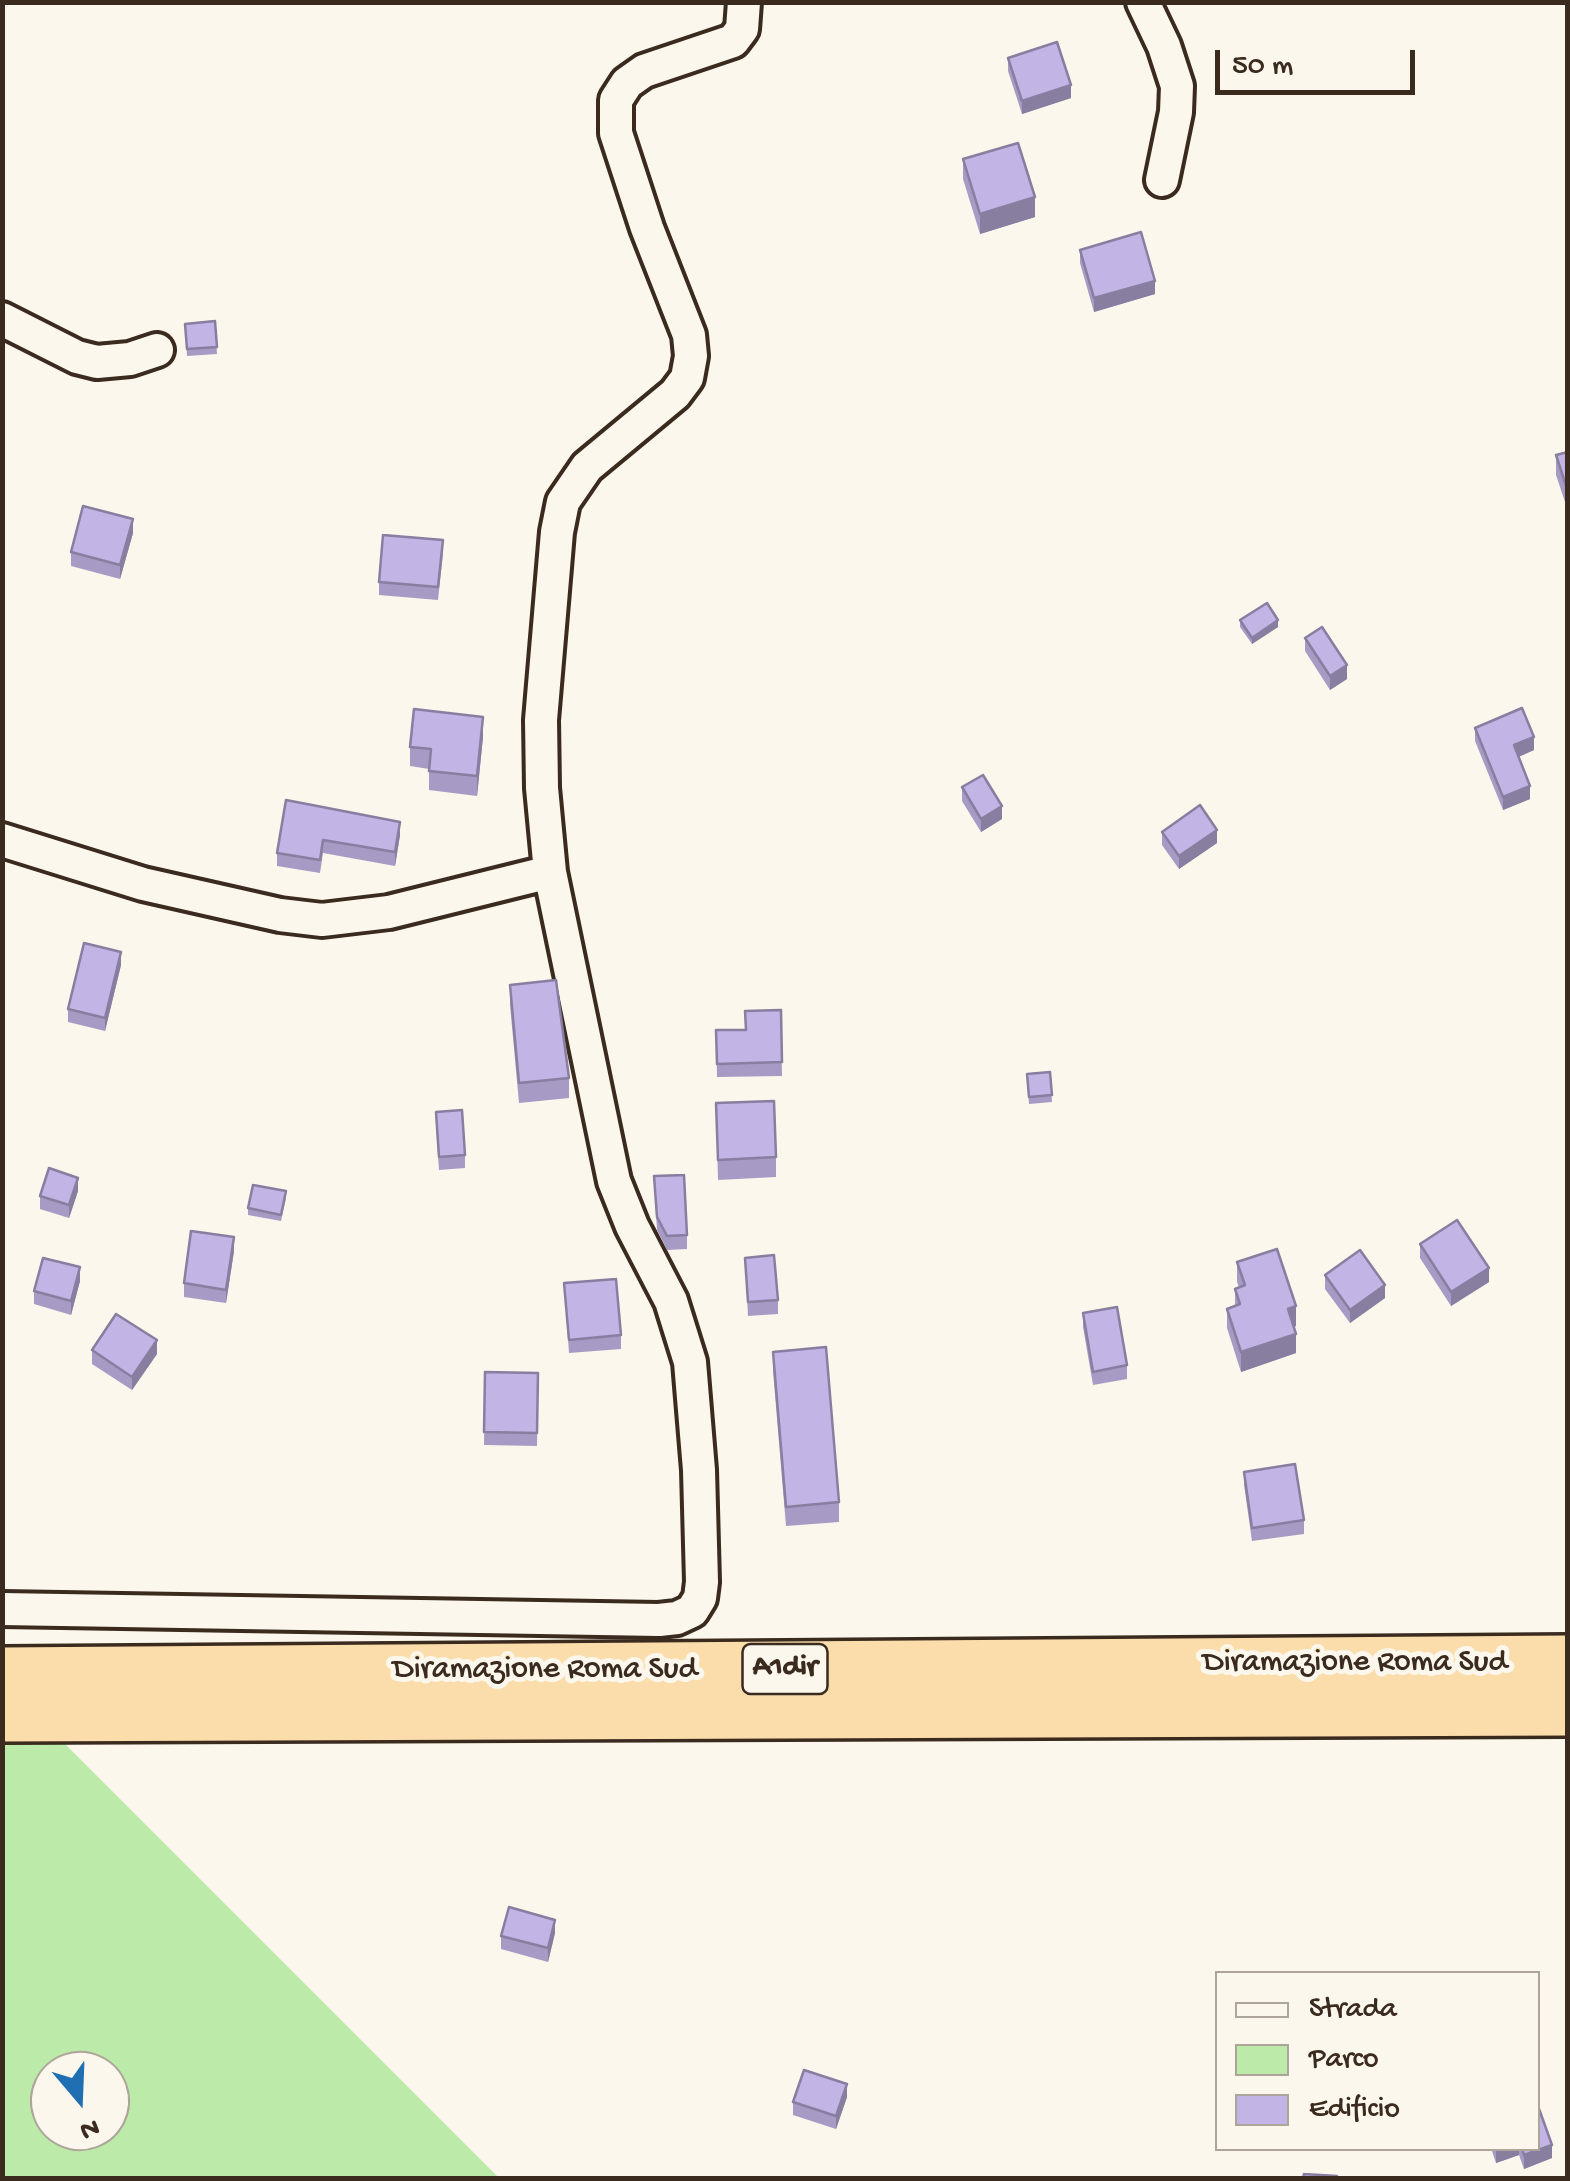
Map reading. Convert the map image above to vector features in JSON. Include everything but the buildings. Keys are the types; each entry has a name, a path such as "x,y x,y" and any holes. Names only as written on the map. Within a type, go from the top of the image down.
{"highway":[{"name":"Diramazione Roma Sud","path":"2,1675 1568,1663"},
{"name":"Diramazione Roma Sud","path":"2,1714 1568,1708"}],"street":[{"path":"2,1608 658,1620 692,1611 700,1598 699,1470 690,1362 671,1301 632,1226 614,1181 550,872 540,720 557,532 564,502 587,466 681,387 691,356 689,335 646,228 616,133 616,100 626,83 644,71 733,41 742,28 744,2"},
{"path":"1144,2 1177,86 1176,112 1162,180"},
{"path":"2,319 78,357 97,362 130,359 157,350"},
{"path":"2,840 143,884 280,915 322,920 390,912 550,872"}],"green space":[{"path":"2,1681 499,2178 3,2178"}]}
